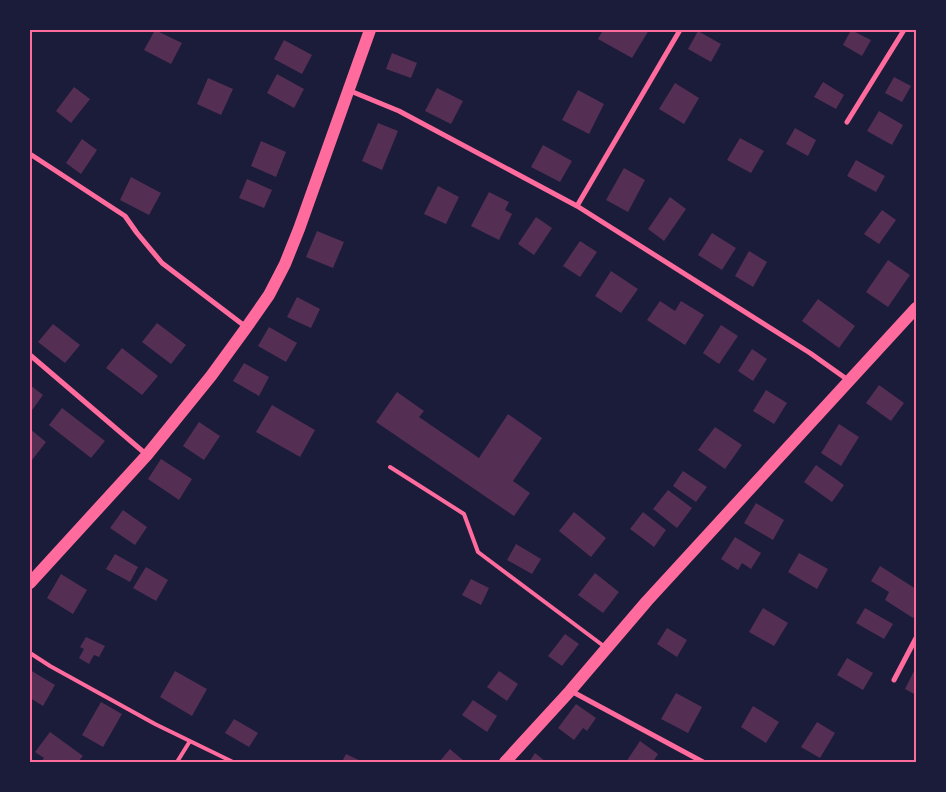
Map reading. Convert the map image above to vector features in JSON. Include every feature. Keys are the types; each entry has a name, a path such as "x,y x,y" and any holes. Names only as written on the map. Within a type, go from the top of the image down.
{"main road":[{"path":"30,583 147,456 211,376 269,295 285,264 299,229 370,30"},
{"path":"505,762 654,594 916,308"}],"street":[{"path":"577,206 680,30"},
{"path":"847,122 904,30"},
{"path":"348,90 398,111 577,206 810,353 848,381"},
{"path":"30,154 125,216 162,263 246,328"},
{"path":"30,356 147,456"},
{"path":"894,680 916,638"},
{"path":"570,690 703,762"}],"lane":[{"path":"390,467 464,514 478,552 607,648"},
{"path":"30,653 147,720 233,762"},
{"path":"177,762 190,741"}],"building":[{"path":"155,30 182,43 171,64 144,50"},
{"path":"603,30 649,30 632,58 598,39"},
{"path":"851,30 871,40 862,56 843,45"},
{"path":"698,31 721,44 711,62 688,49"},
{"path":"284,40 312,55 302,74 274,59"},
{"path":"392,53 417,63 411,78 386,69"},
{"path":"277,74 304,89 294,108 267,93"},
{"path":"894,77 911,86 902,102 885,93"},
{"path":"208,78 233,89 221,115 197,104"},
{"path":"823,82 844,95 836,109 814,97"},
{"path":"675,83 699,98 684,124 659,109"},
{"path":"74,87 90,99 71,123 56,111"},
{"path":"437,88 463,101 451,124 425,111"},
{"path":"578,90 604,104 589,134 562,120"},
{"path":"879,111 903,125 892,145 867,131"},
{"path":"378,123 398,131 382,170 362,161"},
{"path":"795,128 816,140 808,156 786,144"},
{"path":"740,138 764,151 751,173 727,160"},
{"path":"82,139 97,150 81,174 66,163"},
{"path":"261,141 286,152 276,177 251,166"},
{"path":"543,145 572,161 560,182 531,167"},
{"path":"856,160 885,176 876,192 847,176"},
{"path":"624,168 645,180 628,212 606,200"},
{"path":"131,177 161,193 149,215 120,200"},
{"path":"247,179 272,190 264,208 239,198"},
{"path":"438,186 459,197 446,224 424,214"},
{"path":"489,192 509,202 505,210 512,214 499,240 471,226"},
{"path":"670,197 686,209 664,241 648,229"},
{"path":"882,210 896,220 879,244 864,234"},
{"path":"536,217 552,228 534,255 518,244"},
{"path":"317,231 344,242 333,268 306,257"},
{"path":"712,233 736,248 722,270 698,255"},
{"path":"580,241 597,252 580,277 563,266"},
{"path":"749,251 767,262 753,287 735,276"},
{"path":"888,260 910,275 888,307 866,292"},
{"path":"611,271 638,289 621,313 595,296"},
{"path":"297,297 320,309 311,328 287,317"},
{"path":"818,299 855,326 839,348 802,321"},
{"path":"660,301 675,311 681,301 704,315 685,345 647,320"},
{"path":"157,323 186,345 171,364 142,342"},
{"path":"53,324 80,345 65,363 38,342"},
{"path":"721,325 738,336 719,364 703,353"},
{"path":"269,327 297,343 286,362 258,346"},
{"path":"122,348 158,376 142,395 106,368"},
{"path":"752,349 767,359 753,381 738,371"},
{"path":"244,363 269,377 259,396 233,381"},
{"path":"30,385 43,395 30,413"},
{"path":"879,385 904,403 891,421 866,403"},
{"path":"766,390 787,403 774,424 753,411"},
{"path":"397,392 424,411 419,417 479,458 508,414 542,438 513,481 530,493 514,516 376,422"},
{"path":"272,405 315,430 300,457 256,432"},
{"path":"62,408 105,441 91,458 49,425"},
{"path":"199,422 220,436 204,460 183,446"},
{"path":"839,424 859,437 841,466 821,453"},
{"path":"715,427 742,445 725,469 698,450"},
{"path":"30,429 46,442 32,460 30,458"},
{"path":"161,459 192,479 179,500 148,479"},
{"path":"816,465 844,485 832,502 804,482"},
{"path":"683,471 707,487 696,502 673,486"},
{"path":"668,490 692,508 677,528 653,509"},
{"path":"756,503 784,520 773,540 744,523"},
{"path":"123,510 147,527 135,545 110,528"},
{"path":"574,512 606,538 591,557 559,531"},
{"path":"643,512 666,530 654,547 630,529"},
{"path":"735,537 761,553 751,569 742,563 738,570 721,559"},
{"path":"516,544 541,559 532,574 507,560"},
{"path":"799,553 828,569 817,589 788,572"},
{"path":"115,554 138,567 130,582 106,569"},
{"path":"880,566 916,589 916,613 913,618 885,600 889,592 871,581"},
{"path":"146,567 168,580 156,601 133,588"},
{"path":"595,573 619,592 603,613 578,595"},
{"path":"61,574 87,590 73,614 47,598"},
{"path":"471,579 489,588 481,605 462,595"},
{"path":"763,608 788,623 774,646 749,632"},
{"path":"865,608 893,624 884,639 856,623"},
{"path":"667,628 687,640 677,657 657,644"},
{"path":"565,634 579,644 562,666 548,656"},
{"path":"86,637 105,646 99,657 94,655 89,664 79,658 84,649 80,647"},
{"path":"847,658 873,673 863,690 837,675"},
{"path":"30,670 55,685 43,706 30,698"},
{"path":"175,671 207,689 192,716 160,697"},
{"path":"499,671 518,684 507,701 487,687"},
{"path":"914,671 916,672 916,695 905,689"},
{"path":"676,693 702,707 688,733 661,719"},
{"path":"473,700 497,716 487,732 462,715"},
{"path":"101,702 122,714 103,747 82,735"},
{"path":"576,704 596,718 587,731 583,728 574,740 558,728"},
{"path":"753,706 779,722 766,743 741,727"},
{"path":"234,719 258,733 249,747 225,733"},
{"path":"817,722 835,733 820,758 801,747"},
{"path":"50,732 83,756 78,762 41,762 44,758 35,752"},
{"path":"640,741 658,754 653,762 626,762"},
{"path":"450,749 464,761 439,762"},
{"path":"535,753 546,762 529,762"},
{"path":"346,754 363,762 342,762"}]}
